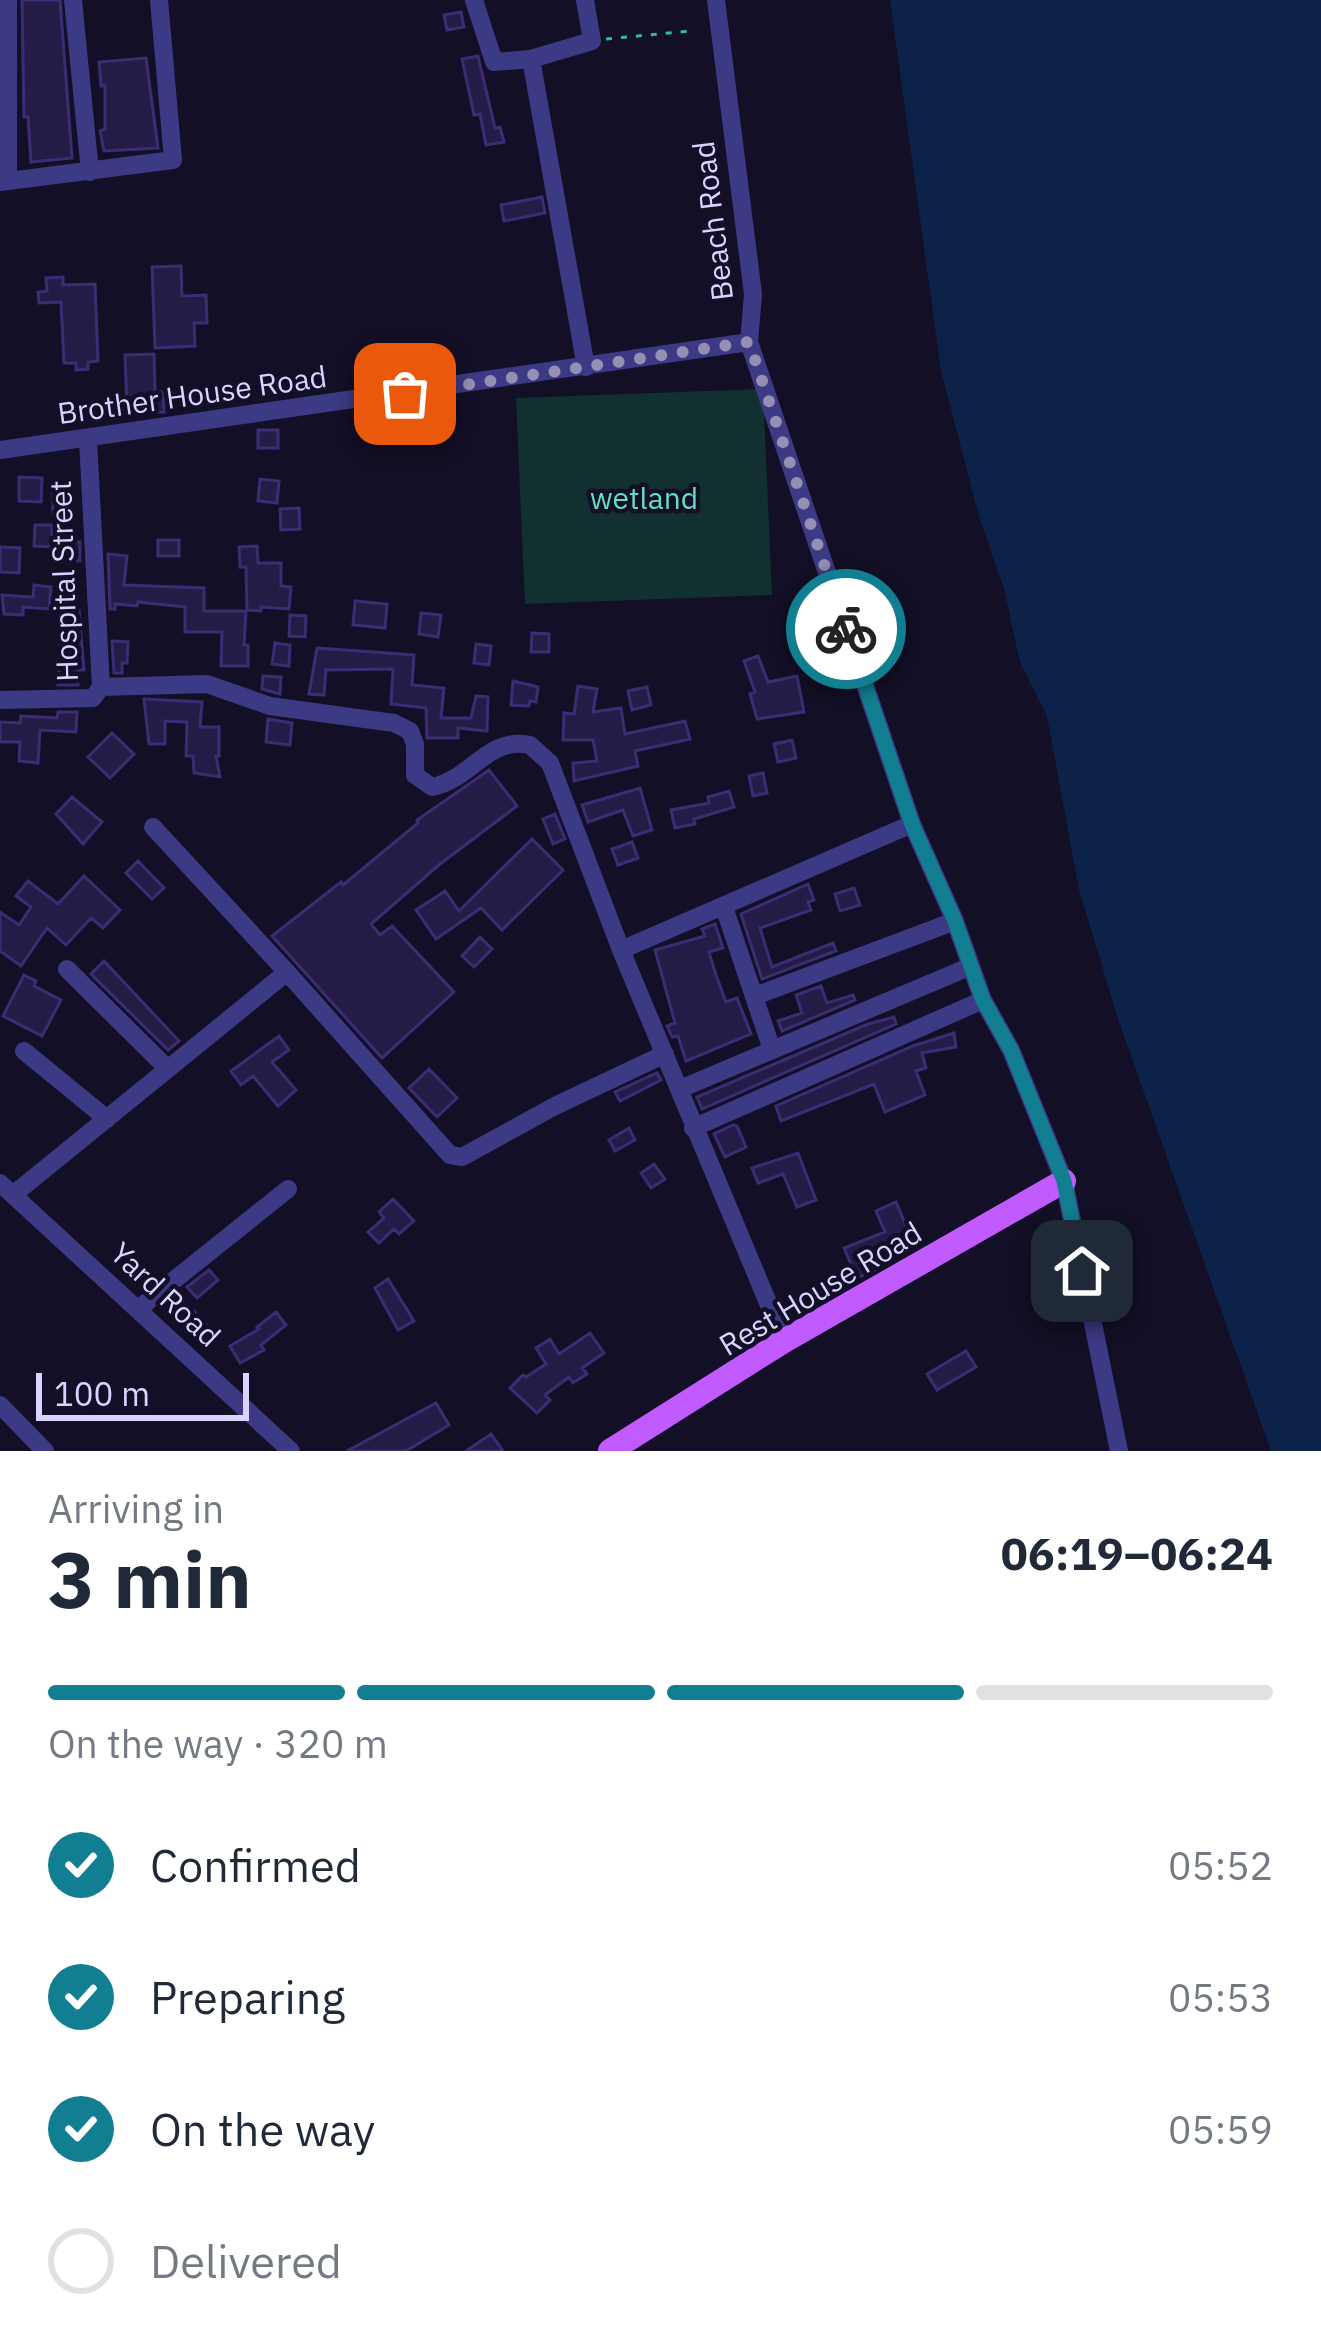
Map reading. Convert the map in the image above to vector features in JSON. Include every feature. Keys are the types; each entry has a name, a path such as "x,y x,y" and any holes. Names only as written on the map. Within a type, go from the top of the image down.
{"main road":[{"name":"Rest House Road","path":"610,1451 784,1341 1064,1181"}],"street":[{"path":"8,0 3,29 4,182 173,160 159,0"},
{"path":"73,0 90,172"},
{"path":"474,0 494,62 531,59 592,41 585,0"},
{"name":"Beach Road","path":"716,0 753,294 749,342 912,824 983,1000 1011,1050 1064,1181 1119,1451"},
{"path":"531,59 586,367"},
{"name":"Brother House Road","path":"0,450 749,342"},
{"name":"Hospital Street","path":"0,700 93,698 100,687 88,440"},
{"path":"100,687 207,684 270,706 402,725 413,737 415,775 433,787 449,782 502,744 530,745 550,763 693,1128 784,1341"},
{"path":"621,950 912,824"},
{"path":"153,827 450,1155 462,1157 665,1054"},
{"path":"724,907 772,1050"},
{"path":"754,996 955,921"},
{"path":"680,1089 969,967"},
{"path":"67,969 168,1069"},
{"path":"6,1191 107,1119 286,970"},
{"path":"693,1128 983,1000"},
{"path":"24,1051 107,1119"},
{"path":"138,1309 288,1189"},
{"name":"Yard Road","path":"6,1191 291,1451"},
{"path":"0,1405 45,1451"}],"path":[{"path":"592,41 690,32"}],"green space":[{"name":"wetland","path":"763,389 772,595 525,604 516,398"}],"water":[{"path":"890,0 1321,0 1321,1451 1271,1451 1118,1019 1079,890 1047,716 1020,662 1004,589 980,520 941,371"}],"building":[{"path":"22,0 60,0 72,158 31,162 28,117 24,117"},
{"path":"461,12 464,27 447,30 444,15"},
{"path":"478,56 495,128 500,127 504,142 486,145 480,114 474,115 462,59"},
{"path":"146,58 158,148 104,151 100,131 105,129 105,85 101,86 99,62"},
{"path":"542,197 545,213 504,221 501,205"},
{"path":"181,266 182,296 206,295 207,323 194,323 195,346 155,348 152,267"},
{"path":"63,277 63,285 95,284 98,361 88,362 88,369 76,370 76,363 64,363 61,302 39,303 38,292 47,291 46,278"},
{"path":"154,354 155,392 163,392 164,412 133,413 133,407 127,408 125,355"},
{"path":"258,430 278,430 278,448 258,448"},
{"path":"19,477 42,478 41,502 19,501"},
{"path":"260,479 279,481 277,503 258,501"},
{"path":"53,492 72,492 72,513 53,513"},
{"path":"299,508 300,529 281,530 280,509"},
{"path":"35,525 52,525 52,547 34,546"},
{"path":"158,540 179,540 179,556 158,556"},
{"path":"63,542 80,542 80,561 63,560"},
{"path":"257,546 258,563 281,563 281,586 291,587 289,609 247,610 246,567 240,567 239,547"},
{"path":"0,547 20,548 19,573 0,572"},
{"path":"108,554 127,556 124,585 204,588 204,611 246,611 248,666 221,666 222,632 185,632 185,607 138,602 137,606 115,604 110,609"},
{"path":"34,585 51,587 49,609 23,607 23,615 4,614 2,595 33,597"},
{"path":"355,601 387,604 385,628 353,625"},
{"path":"79,610 84,670 78,670 78,685 58,685 60,644 69,644 65,612"},
{"path":"421,613 441,615 438,637 419,634"},
{"path":"290,615 306,616 305,637 289,636"},
{"path":"532,633 549,634 549,652 531,652"},
{"path":"112,641 128,642 122,673 114,673"},
{"path":"275,643 290,645 289,666 272,664"},
{"path":"476,644 491,646 489,665 474,663"},
{"path":"317,648 414,655 412,685 444,688 441,718 471,718 476,696 488,697 487,731 458,728 458,738 427,738 426,708 391,704 393,669 326,670 324,695 309,694"},
{"path":"758,656 768,682 797,676 804,712 757,719 750,694 755,692 744,661"},
{"path":"263,676 281,677 280,694 262,689"},
{"path":"513,681 538,687 536,702 511,705"},
{"path":"578,686 597,689 593,712 621,708 625,734 685,721 690,739 635,751 638,766 574,781 573,763 597,761 593,740 563,740 564,713 574,714"},
{"path":"647,687 651,705 632,710 628,691"},
{"path":"144,699 202,702 200,727 219,727 220,777 194,773 193,756 186,756 187,722 165,721 165,744 149,744"},
{"path":"58,712 77,712 76,732 40,730 38,763 19,761 20,742 0,742 0,722 20,723 21,716 57,718"},
{"path":"268,719 292,723 290,745 266,742"},
{"path":"112,733 134,754 110,778 88,757"},
{"path":"792,740 796,758 778,762 774,744"},
{"path":"489,770 517,806 371,924 380,935 392,926 454,992 382,1058 272,936 341,882 343,885 417,820"},
{"path":"763,773 767,793 753,796 749,776"},
{"path":"640,788 652,830 633,836 623,810 588,822 582,805"},
{"path":"729,791 734,807 675,828 671,810 709,803 708,797"},
{"path":"72,797 102,822 83,844 56,814"},
{"path":"555,814 565,839 553,844 543,819"},
{"path":"532,839 563,870 502,930 481,908 436,939 416,910 445,891 459,911"},
{"path":"632,842 638,858 618,865 612,849"},
{"path":"138,861 164,888 152,899 126,873"},
{"path":"84,876 120,910 103,928 91,918 66,945 47,928 21,966 0,951 0,912 19,925 31,907 16,896 28,881 58,904"},
{"path":"808,884 814,900 808,902 811,910 760,928 772,967 833,943 836,951 762,979 741,914"},
{"path":"854,888 860,905 840,911 835,894"},
{"path":"715,924 723,948 709,952 716,975 726,1002 737,998 751,1034 686,1061 678,1036 672,1037 667,1026 675,1023 655,950 705,936 702,929"},
{"path":"480,937 492,949 474,967 462,956"},
{"path":"104,961 179,1041 168,1050 91,974"},
{"path":"24,975 61,1000 42,1036 3,1016"},
{"path":"821,986 827,1003 853,995 855,1000 782,1031 778,1021 802,1013 796,995"},
{"path":"894,1017 896,1024 702,1109 697,1097"},
{"path":"954,1033 956,1047 922,1053 926,1068 916,1071 925,1095 885,1112 874,1084 781,1121 776,1106"},
{"path":"279,1036 289,1050 272,1062 296,1090 278,1106 253,1076 241,1085 231,1071"},
{"path":"429,1069 457,1098 437,1117 409,1088"},
{"path":"657,1073 661,1080 620,1101 615,1092"},
{"path":"733,1125 746,1147 725,1157 714,1134"},
{"path":"629,1128 635,1140 615,1151 609,1140"},
{"path":"798,1153 816,1200 797,1207 783,1174 758,1183 752,1168"},
{"path":"654,1164 665,1179 651,1188 641,1173"},
{"path":"393,1199 414,1221 399,1234 394,1229 379,1243 368,1232 384,1218 379,1212"},
{"path":"896,1202 910,1235 874,1250 881,1267 857,1278 844,1248 885,1232 876,1211"},
{"path":"209,1270 218,1280 197,1298 187,1287"},
{"path":"388,1279 414,1321 398,1330 375,1288"},
{"path":"193,1310 209,1327 199,1335 183,1318"},
{"path":"276,1312 286,1325 261,1345 264,1350 240,1363 230,1346"},
{"path":"590,1333 604,1353 582,1368 587,1374 573,1383 569,1377 545,1395 550,1400 537,1413 510,1388 523,1375 546,1364 536,1348 550,1339 559,1354"},
{"path":"966,1351 976,1367 937,1390 927,1374"},
{"path":"436,1403 449,1425 406,1451 347,1451"},
{"path":"491,1434 503,1451 466,1451"}],"way so far":[{"path":"405,394 749,342 846,629"}],"route":[{"path":"846,629 912,824 983,1000 1011,1050 1064,1181 1082,1271"}]}
